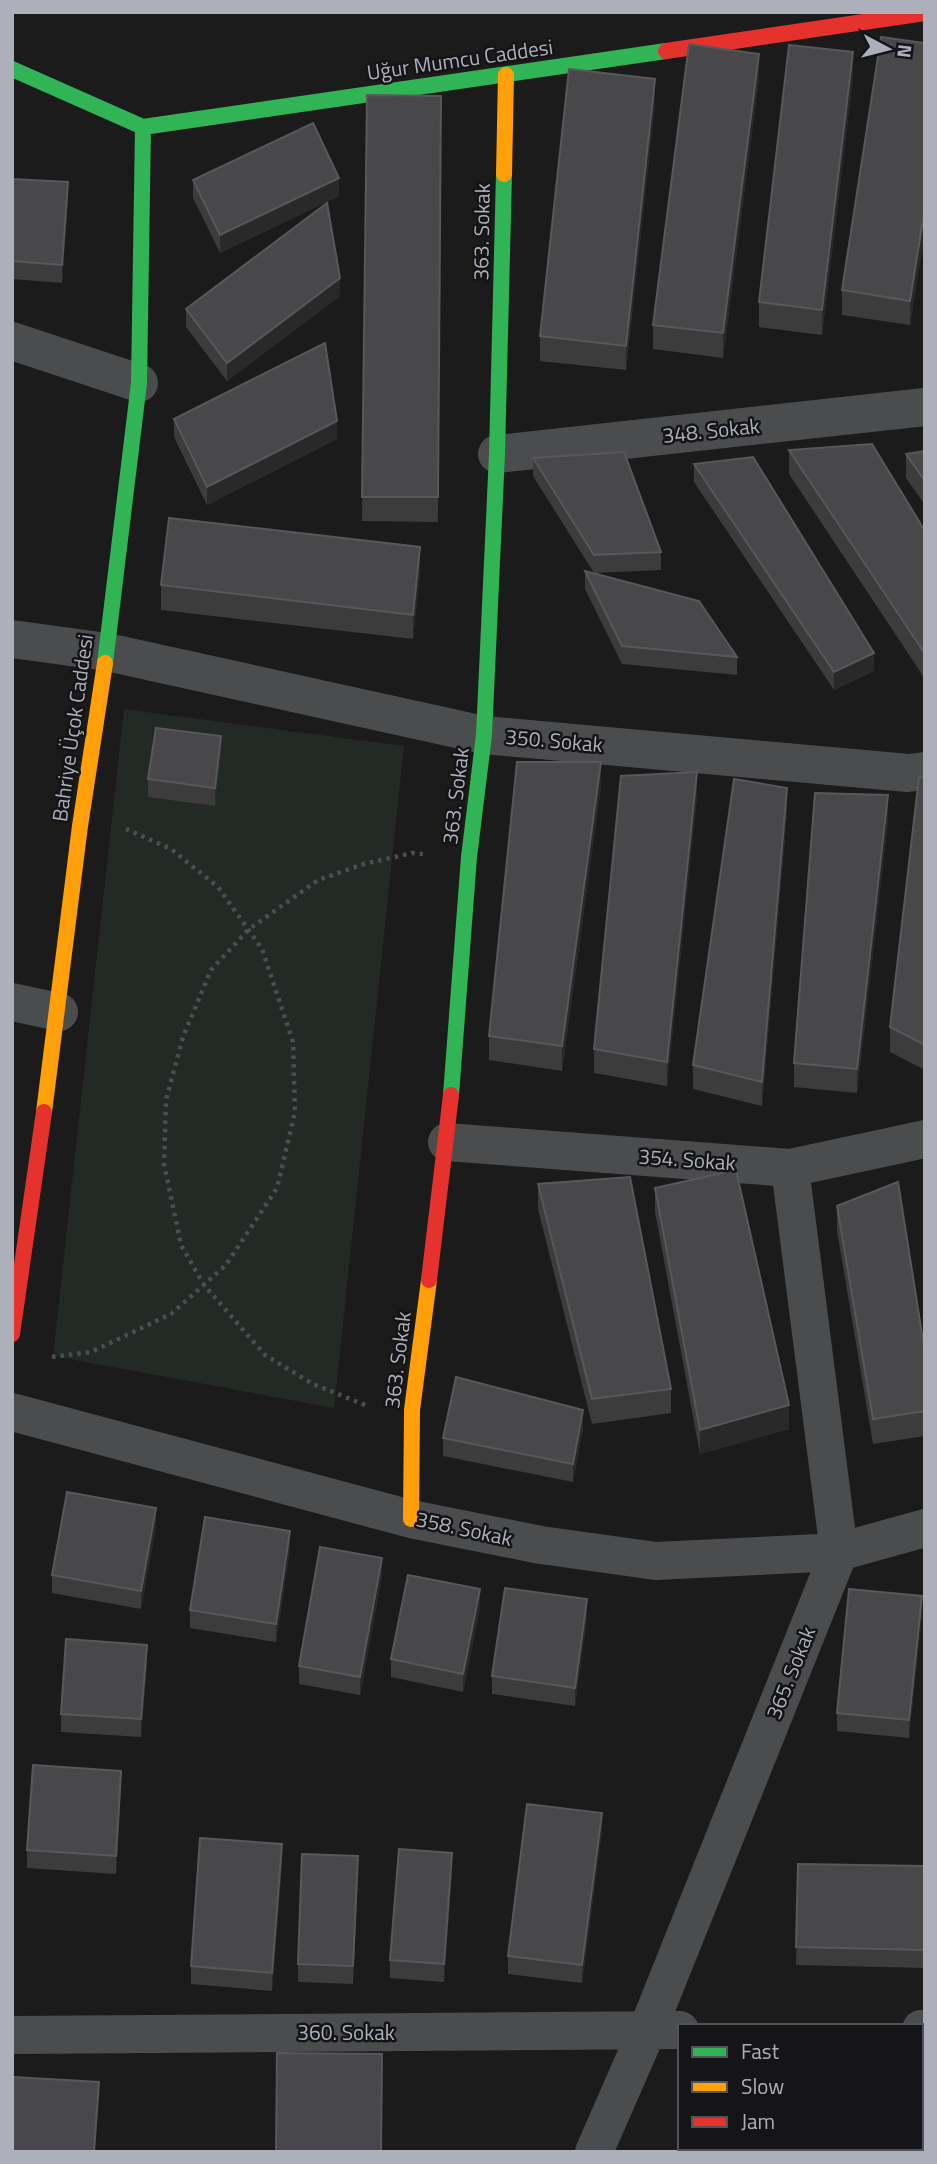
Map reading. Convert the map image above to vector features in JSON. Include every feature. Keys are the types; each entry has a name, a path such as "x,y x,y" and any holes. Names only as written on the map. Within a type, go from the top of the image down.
{"street":[{"name":"Uğur Mumcu Caddesi","path":"142,127 925,13"},
{"path":"12,69 142,127"},
{"name":"363. Sokak","path":"411,1518 412,1410 447,1142 469,857 484,735 497,454 506,75"},
{"name":"Bahriye Üçok Caddesi","path":"12,1334 59,1012 80,826 107,652 139,383 142,127"},
{"path":"12,341 139,383"},
{"name":"348. Sokak","path":"497,454 925,407"},
{"name":"350. Sokak","path":"12,639 107,652 484,735 908,773 925,771"},
{"path":"12,1002 59,1012"},
{"name":"354. Sokak","path":"447,1142 790,1168 925,1139"},
{"name":"365. Sokak","path":"594,2152 664,2031 839,1552 790,1168"},
{"name":"358. Sokak","path":"12,1412 411,1518 541,1545 656,1561 839,1552 925,1528"},
{"name":"360. Sokak","path":"12,2035 664,2031"}],"path":[{"path":"38,1359 91,1352 171,1314 226,1265 277,1188 295,1112 293,1042 262,949 218,887 171,849 123,827 80,826"},
{"path":"412,1410 361,1405 313,1384 265,1355 204,1284 181,1245 164,1164 166,1100 183,1037 211,970 248,930 317,880 353,868 412,853 469,857"}],"shaded area":[{"path":"124,709 404,746 334,1408 53,1356"}],"building":[{"path":"881,37 925,43 925,207 910,301 842,290"},
{"path":"689,44 759,54 723,333 653,325"},
{"path":"789,45 853,52 822,310 759,302"},
{"path":"569,69 655,79 626,346 540,336"},
{"path":"367,95 441,96 438,497 362,497"},
{"path":"313,123 339,178 220,235 193,180"},
{"path":"12,179 68,182 62,265 12,261"},
{"path":"327,203 340,278 227,363 186,309"},
{"path":"325,343 337,421 207,487 174,419"},
{"path":"872,444 925,531 925,654 789,450"},
{"path":"925,451 925,481 906,454"},
{"path":"624,452 661,552 594,555 533,458"},
{"path":"753,457 874,653 834,672 694,464"},
{"path":"169,518 420,547 413,615 161,585"},
{"path":"585,571 699,601 737,657 622,646"},
{"path":"156,728 221,736 215,788 148,779"},
{"path":"517,762 601,762 562,1046 489,1036"},
{"path":"697,772 667,1062 594,1049 621,776"},
{"path":"919,777 925,778 925,1045 890,1027"},
{"path":"734,779 787,788 762,1082 693,1065"},
{"path":"815,793 888,795 857,1069 794,1063"},
{"path":"736,1170 789,1405 700,1430 655,1188"},
{"path":"630,1177 671,1389 592,1399 538,1184"},
{"path":"898,1182 925,1353 925,1411 873,1419 837,1206"},
{"path":"456,1377 583,1410 573,1464 443,1438"},
{"path":"67,1492 156,1508 141,1591 52,1575"},
{"path":"205,1517 290,1531 276,1624 190,1610"},
{"path":"320,1547 382,1558 360,1677 299,1666"},
{"path":"408,1575 480,1589 463,1674 391,1659"},
{"path":"505,1588 587,1599 575,1688 492,1676"},
{"path":"849,1589 922,1596 909,1720 837,1713"},
{"path":"66,1639 147,1645 141,1719 61,1714"},
{"path":"33,1765 121,1771 116,1856 27,1850"},
{"path":"527,1804 602,1813 582,1965 508,1956"},
{"path":"200,1838 282,1844 272,1973 191,1966"},
{"path":"399,1849 452,1853 444,1964 390,1960"},
{"path":"302,1854 358,1856 353,1966 298,1964"},
{"path":"798,1864 925,1866 925,1950 796,1947"},
{"path":"277,2053 382,2054 381,2152 276,2152"},
{"path":"13,2077 99,2082 94,2152 12,2152"}],"traffic: fast":[{"path":"12,69 143,127 666,51"},
{"path":"105,663 139,383 143,127"},
{"path":"451,1095 469,857 484,735 497,454 504,174"}],"traffic: slow":[{"path":"504,174 506,75"},
{"path":"44,1112 80,826 105,663"},
{"path":"411,1519 412,1410 429,1280"}],"traffic: jam":[{"path":"666,51 925,13"},
{"path":"429,1280 451,1095"},
{"path":"12,1334 44,1112"}]}
